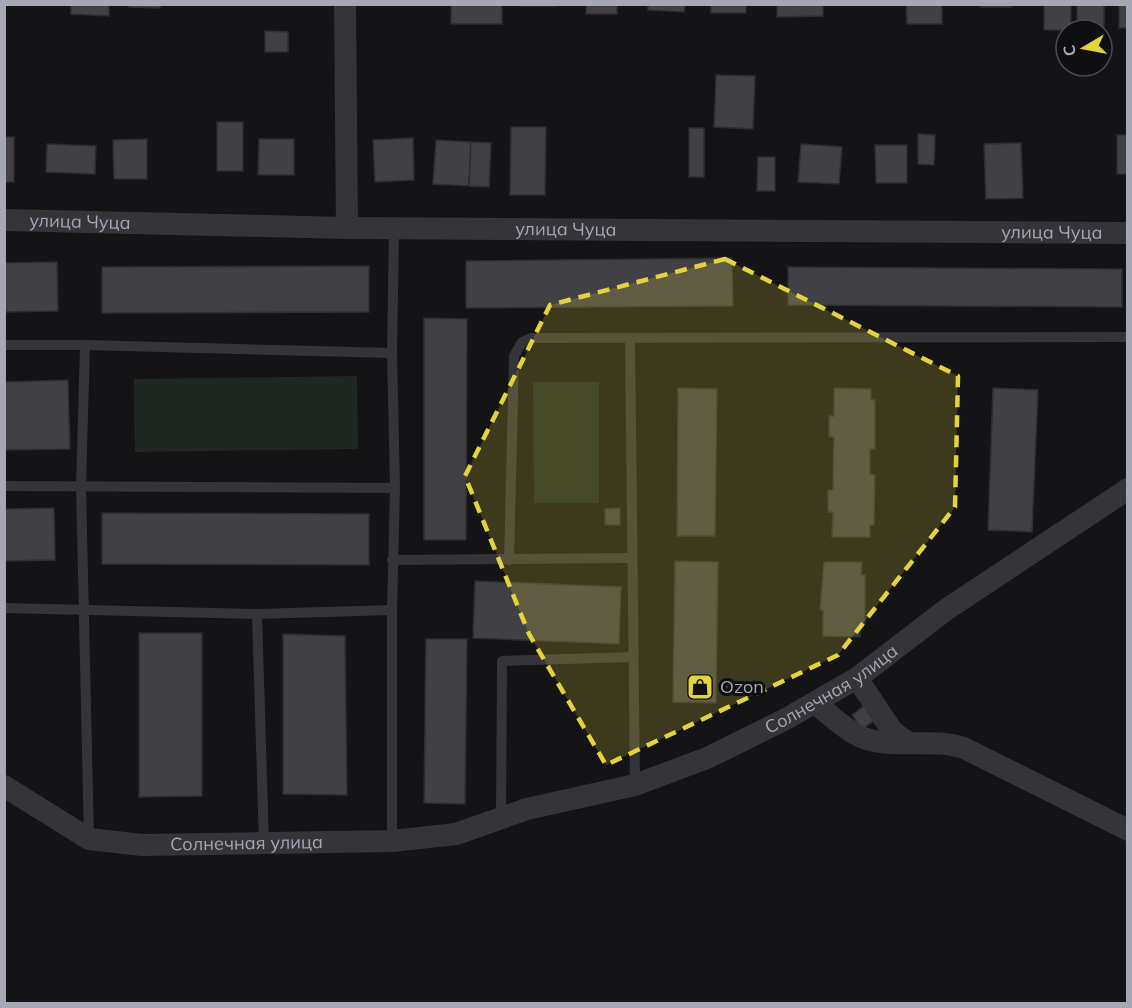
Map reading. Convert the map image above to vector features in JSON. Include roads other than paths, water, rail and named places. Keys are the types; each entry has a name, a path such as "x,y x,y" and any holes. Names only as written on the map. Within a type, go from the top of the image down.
{"street":[{"path":"345,4 347,228"},
{"name":"улица Чуца","path":"4,220 347,228 1128,233"},
{"name":"Солнечная улица","path":"4,786 89,839 142,845 264,845 392,841 456,834 501,816 635,784 707,758 815,703 857,678 946,609 1128,489"},
{"path":"857,678 893,732 909,743"},
{"path":"815,703 859,736 879,742 951,744 964,748 1128,830"}],"lane":[{"path":"392,841 392,560 395,488 392,353 394,228"},
{"path":"509,560 514,356 522,342 531,338 1128,337"},
{"path":"630,338 635,784"},
{"path":"4,345 392,353"},
{"path":"85,345 81,486 89,839"},
{"path":"4,486 395,488"},
{"path":"392,560 632,558"},
{"path":"4,608 257,614 392,610"},
{"path":"257,614 264,845"},
{"path":"501,816 502,661 633,657"}],"place":[{"name":"Ozon","path":"700,687"}]}
